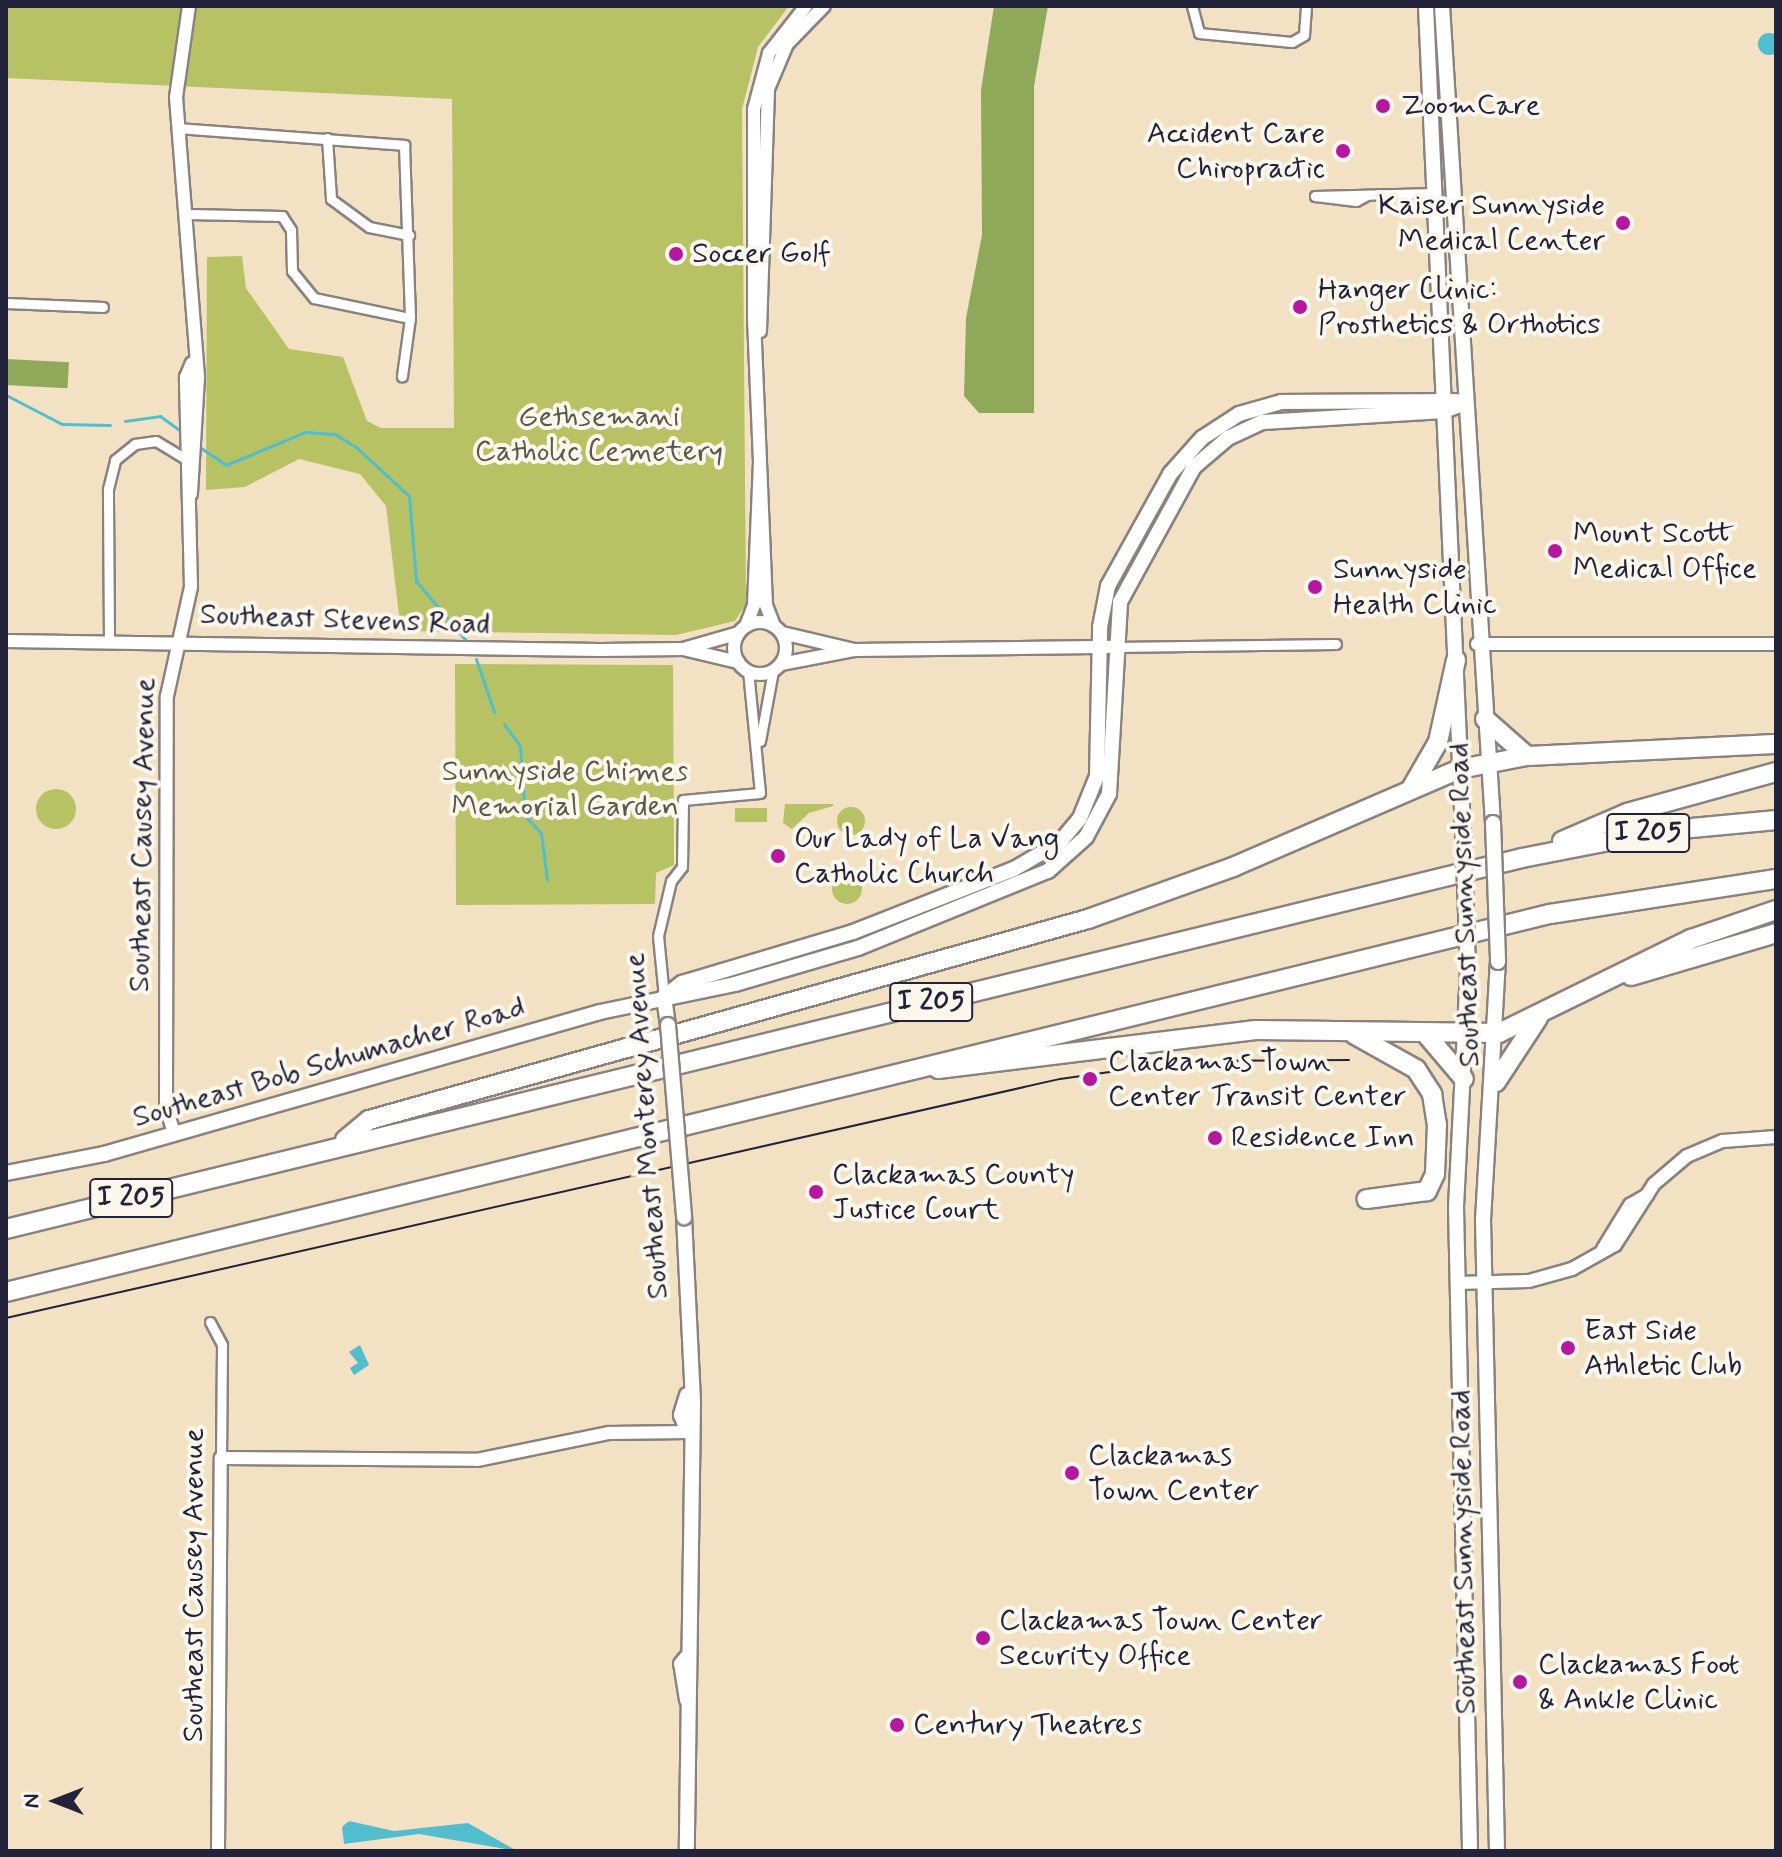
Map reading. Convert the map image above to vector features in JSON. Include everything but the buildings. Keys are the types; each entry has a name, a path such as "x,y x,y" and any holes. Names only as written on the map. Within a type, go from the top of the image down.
{"highway":[{"path":"1412,787 1438,742 1456,660"},
{"path":"1485,719 1527,756"},
{"path":"340,1144 369,1120 1088,919 1233,867 1412,787 1460,769 1527,756 1776,744"},
{"path":"1522,858 1627,813 1776,772"},
{"name":"I 205","path":"6,1229 340,1144 1522,858 1660,831 1776,820"},
{"name":"I 205","path":"6,1292 1550,914 1776,879"},
{"path":"929,1068 961,1072 1205,1034 1345,1031 1468,1035 1499,1033 1609,982 1691,939 1776,910"},
{"path":"1609,982 1776,933"},
{"path":"1496,1082 1539,1016"},
{"path":"1345,1031 1412,1064 1435,1108 1432,1184 1417,1197 1367,1199"},
{"path":"1425,1033 1464,1079"}],"main road":[{"name":"Southeast Sunnyside Road","path":"1442,6 1477,644 1490,763 1498,962 1499,1033 1484,1283 1497,1851"},
{"name":"Southeast Sunnyside Road","path":"1427,13 1468,970 1457,1283 1470,1851"},
{"path":"1427,13 1435,24 1445,58"},
{"path":"1099,648 1114,573 1170,474 1207,434 1281,402 1444,405"},
{"path":"1115,647 1120,602 1137,563 1188,476 1228,438 1290,417 1465,403"},
{"name":"Southeast Bob Schumacher Road","path":"6,1173 91,1157 173,1130 664,997 685,998 858,948 1063,861 1093,828 1109,794 1115,647"},
{"name":"Southeast Bob Schumacher Road","path":"664,997 682,983 853,932 1054,847 1080,818 1096,783 1099,648"},
{"name":"Southeast Monterey Avenue","path":"664,997 684,1217 687,1395 681,1415 688,1432 687,1657 681,1664 687,1700 687,1851"}],"street":[{"name":"Southeast Causey Avenue","path":"190,456 198,418 192,363 188,214 178,128 177,71 189,12 199,6"},
{"path":"777,668 778,630 766,605 760,464 755,97 769,53 806,6"},
{"path":"760,331 768,89 787,44 824,6"},
{"path":"1192,6 1199,33 1292,42 1304,35 1306,6"},
{"path":"178,128 404,145 410,318 402,376"},
{"path":"327,138 331,199 369,227 409,235"},
{"path":"1367,195 1435,193"},
{"path":"188,214 282,216 291,230 292,271 314,298 410,318"},
{"path":"6,303 103,307"},
{"name":"Southeast Causey Avenue","path":"173,1130 166,1107 167,724 178,642 191,587 190,456 186,407 192,363"},
{"path":"109,641 110,474 135,444 169,444 190,456"},
{"path":"760,464 754,605 742,630 738,662 748,671 777,668 854,650 1336,644"},
{"name":"Southeast Stevens Road","path":"683,649 742,630 778,630"},
{"path":"778,630 854,650"},
{"name":"Southeast Stevens Road","path":"6,641 683,649 738,662"},
{"path":"1477,644 1776,644"},
{"name":"Southeast Monterey Avenue","path":"664,997 658,936 671,881 682,867 683,800 757,796 760,741 777,668"},
{"name":"Southeast Monterey Avenue","path":"748,671 760,741"},
{"path":"1457,1283 1554,1276 1603,1249 1630,1205 1647,1195 1702,1148 1776,1137"},
{"name":"Southeast Causey Avenue","path":"210,1322 222,1345 218,1851"},
{"path":"221,1458 484,1460 609,1433 688,1432"}],"green space":[{"name":"Gethsemani Catholic Cemetery","path":"6,6 789,6 758,47 742,109 746,604 735,621 676,635 401,631 386,506 360,474 299,459 245,487 206,490 207,257 242,256 246,288 289,349 343,357 367,421 381,428 454,428 452,99 6,78"},
{"path":"994,6 1048,6 1034,86 1034,413 979,413 964,396 966,318 982,235 981,90"},
{"path":"6,359 69,362 68,388 6,385"},
{"name":"Sunnyside Chimes Memorial Garden","path":"455,664 673,665 674,865 656,873 655,904 456,905"},
{"path":"56,789 70,795 76,809 70,823 56,829 42,823 36,809 42,795"},
{"path":"785,804 833,806 809,813 792,829 783,823"},
{"path":"851,807 861,811 865,821 861,831 851,835 841,831 837,821 841,811"},
{"path":"735,808 767,808 767,822 735,822"},
{"path":"847,874 858,878 862,889 858,900 847,904 836,900 832,889 836,878"}],"water":[{"path":"1769,33 1777,36 1780,44 1777,52 1769,55 1761,52 1758,44 1761,36"},
{"path":"360,1345 369,1365 354,1375 350,1368 358,1363 349,1352"},
{"path":"349,1821 394,1831 468,1823 517,1851 419,1834 344,1844 342,1827"}],"waterway":[{"path":"6,395 62,424 110,425"},
{"path":"125,421 160,416 183,433"},
{"path":"198,446 226,465 305,432 335,434 356,447 409,496 416,581 468,643"},
{"path":"476,659 494,712"},
{"path":"504,724 520,746 525,816 541,833 547,880"}],"tram line":[{"path":"6,1318 1060,1079 1188,1061 1349,1060"}],"place":[{"name":"ZoomCare","path":"1383,106"},
{"name":"Accident Care Chiropractic","path":"1343,151"},
{"name":"Kaiser Sunnyside Medical Center","path":"1623,223"},
{"name":"Soccer Golf","path":"676,254"},
{"name":"Hanger Clinic: Prosthetics & Orthotics","path":"1300,307"},
{"name":"Mount Scott Medical Office","path":"1555,551"},
{"name":"Sunnyside Health Clinic","path":"1315,587"},
{"name":"Our Lady of La Vang Catholic Church","path":"778,856"},
{"name":"Clackamas Town Center Transit Center","path":"1090,1079"},
{"name":"Residence Inn","path":"1215,1138"},
{"name":"Clackamas County Justice Court","path":"816,1192"},
{"name":"East Side Athletic Club","path":"1568,1348"},
{"name":"Clackamas Town Center","path":"1072,1473"},
{"name":"Clackamas Town Center Security Office","path":"983,1638"},
{"name":"Clackamas Foot & Ankle Clinic","path":"1520,1682"},
{"name":"Century Theatres","path":"897,1725"}]}
